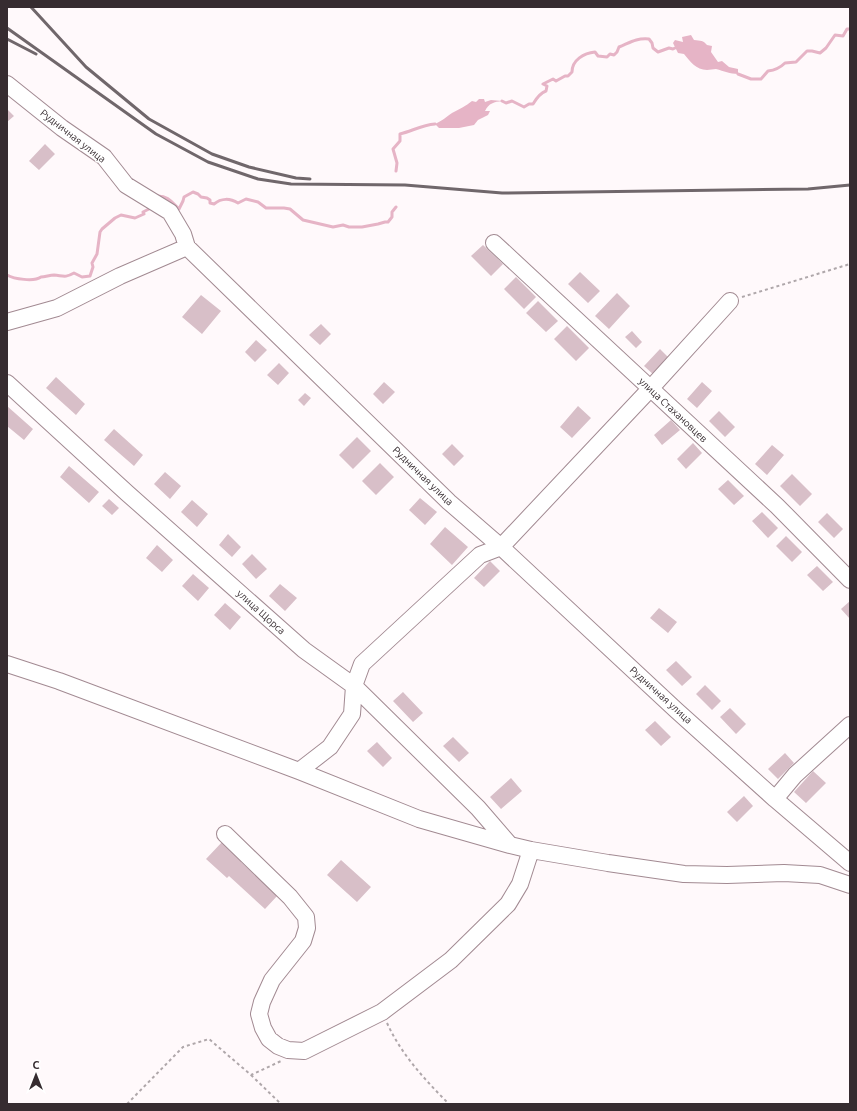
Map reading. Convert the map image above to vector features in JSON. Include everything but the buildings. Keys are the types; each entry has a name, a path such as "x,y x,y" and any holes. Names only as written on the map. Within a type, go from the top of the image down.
{"street":[{"name":"Рудничная улица","path":"7,84 62,128 104,157 126,184 170,212 183,234 187,247 449,502 501,547 676,710 775,799 850,863"},
{"name":"улица Стахановцев","path":"494,244 777,506 850,580"},
{"path":"7,322 57,308 120,276 187,247"},
{"path":"299,771 330,748 352,714 354,686 362,664 480,555 501,547 650,389 730,301"},
{"name":"улица Щорса","path":"7,383 127,493 304,650 354,686 478,808 510,845"},
{"path":"7,664 59,681 299,771 419,820 510,845 608,864 684,874 727,875 784,873 820,875 850,884"},
{"path":"775,799 795,775 850,725"},
{"path":"465,833 478,808"},
{"path":"225,834 290,897 306,917 307,928 303,941 272,980 262,1002 259,1014 263,1028 269,1039 278,1046 288,1050 304,1050 382,1012 451,960 508,904 520,884 531,850"}],"path":[{"path":"730,301 850,264"},
{"path":"382,1012 393,1037 414,1068 449,1104"},
{"path":"127,1104 183,1048 209,1039 251,1075 281,1104"},
{"path":"251,1075 284,1060"}],"shaded area":[{"path":"691,35 694,40 702,41 707,45 712,46 711,52 718,62 722,61 729,67 738,69 738,74 716,69 703,70 694,65 684,54 678,53 673,43 675,40 683,42 682,37"},
{"path":"479,99 484,99 485,102 491,100 502,101 494,102 490,105 485,111 490,111 488,115 478,120 474,125 459,128 439,128 435,124 472,101 476,102"}],"waterway":[{"path":"738,74 751,79 761,79 768,71 778,68 785,63 796,62 807,51 820,53 826,48 835,35 843,36 847,29 850,29"},
{"path":"502,101 506,103 512,101 524,107 529,104 533,104 537,98 546,91 547,86 543,84 553,79 556,81 568,76 572,72 576,61 587,54 595,52 598,56 607,57 610,54 614,55 619,47 641,39 649,39 653,48 658,52 669,48 675,48"},
{"path":"396,171 397,163 393,149 400,141 400,134 435,124"},
{"path":"158,198 158,196 165,197 179,209 184,197 193,192 201,197 207,198 210,200 210,203 214,204 223,200 235,201 238,203 246,199 258,202 266,208 290,209 303,220 333,227 343,225 349,227 362,227 388,222 396,207"},
{"path":"7,275 19,279 29,280 52,275 66,276 74,273 82,277 90,276 93,267 92,263 97,254 100,232 102,229 121,215 135,218 144,214 143,212 151,208"}],"railway":[{"path":"31,7 86,67 149,119 212,154 249,167 296,178 310,179"},
{"path":"7,28 156,134 208,162 258,179 291,184 405,185 502,193 808,189 850,185"},
{"path":"7,39 36,54"}]}
